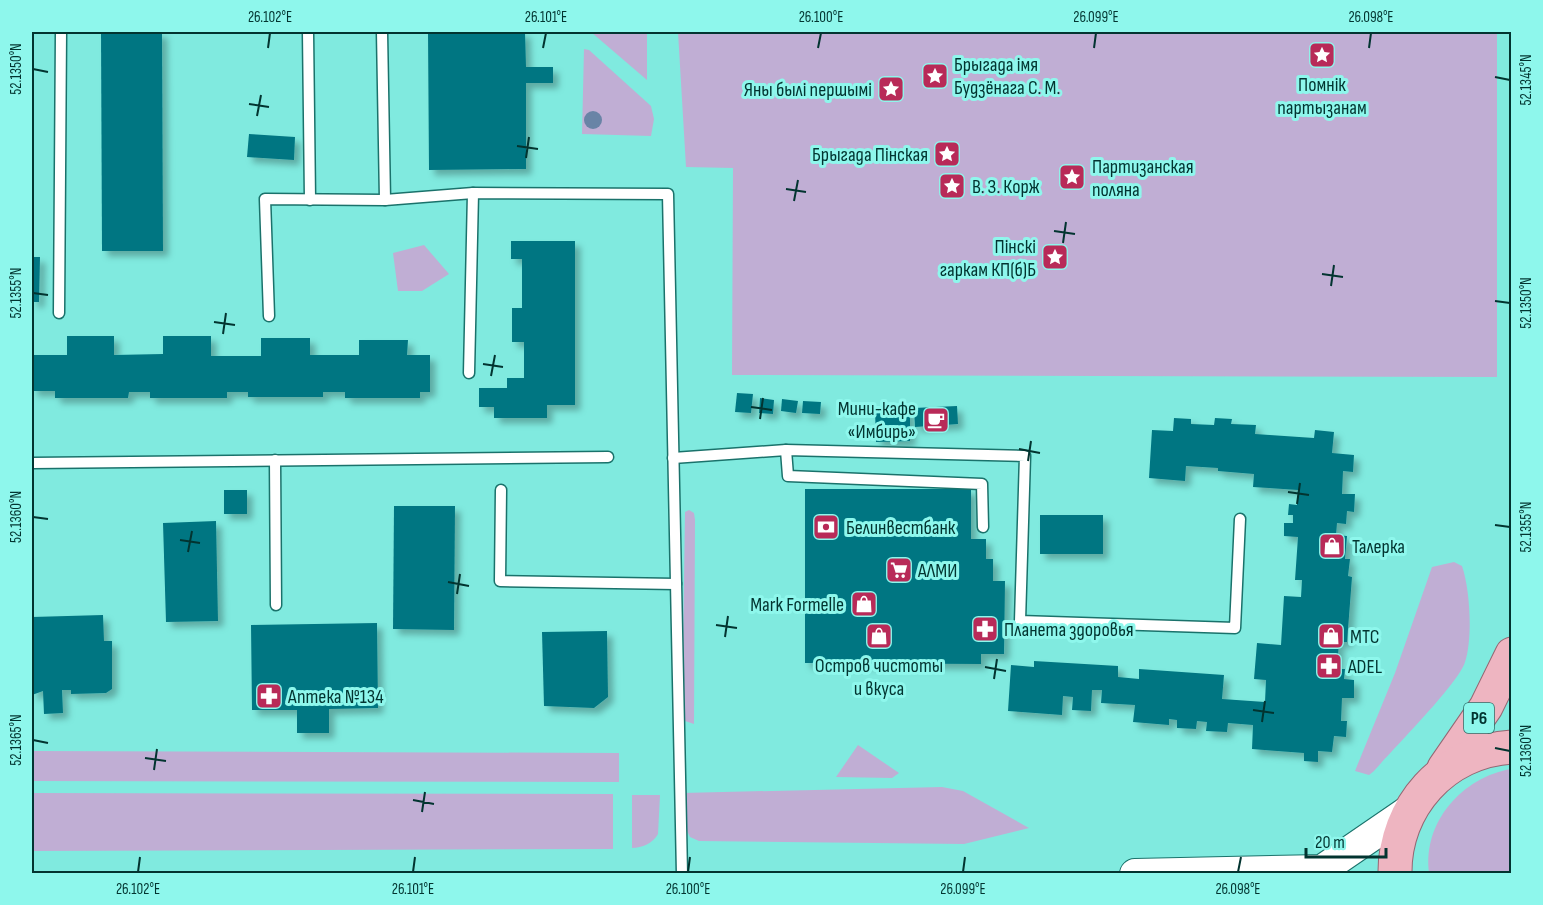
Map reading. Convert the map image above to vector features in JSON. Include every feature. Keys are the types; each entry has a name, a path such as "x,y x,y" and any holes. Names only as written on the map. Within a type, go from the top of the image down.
{"main road":[{"name":"Р6","path":"1395,873 1400,835 1411,809 1438,776 1486,707 1512,654"},
{"name":"Р6","path":"1438,776 1474,754 1512,747"},
{"path":"1135,873 1325,872 1411,809"}],"lane":[{"path":"59,313 61,32"},
{"path":"308,32 310,200"},
{"path":"382,32 385,200"},
{"path":"269,316 265,199 385,200 473,193 668,194 682,873"},
{"path":"469,373 473,193"},
{"path":"673,458 786,450 1025,456 1020,621 1234,628 1240,519"},
{"path":"786,450 788,476 982,484 983,526"},
{"path":"32,463 608,457"},
{"path":"274,460 276,605"},
{"path":"501,490 500,581 676,584"}],"shaded area":[{"path":"591,32 647,32 647,80"},
{"path":"678,32 1497,32 1497,377 732,375 733,168 686,167"},
{"path":"584,49 589,50 651,106 654,119 651,136 582,134"},
{"path":"424,245 449,274 422,291 398,291 393,253"},
{"path":"689,510 694,513 695,520 694,724 682,720 685,512"},
{"path":"1454,562 1462,566 1469,600 1470,627 1465,662 1451,685 1374,771 1369,775 1355,771 1395,673 1432,567"},
{"path":"858,745 899,773 892,778 836,777"},
{"path":"32,751 619,753 619,782 32,781"},
{"path":"1511,769 1511,873 1429,873 1432,836 1449,805 1477,781"},
{"path":"942,787 963,791 1029,828 964,844 699,841 690,837 684,825 682,793"},
{"path":"32,793 613,794 613,849 32,851"},
{"path":"632,795 660,795 658,834 647,844 632,848"}],"building":[{"path":"101,32 162,32 163,251 102,251"},
{"path":"428,32 525,32 526,67 553,67 553,83 526,83 526,169 429,170"},
{"path":"249,134 295,137 294,160 247,157"},
{"path":"511,241 575,241 575,405 547,405 547,418 494,418 494,407 479,407 479,388 507,388 507,378 524,378 524,342 512,342 512,308 522,308 522,259 511,259"},
{"path":"32,257 40,257 39,302 32,302"},
{"path":"67,336 114,336 114,355 163,354 163,336 211,336 211,356 261,356 261,338 310,338 310,355 359,355 359,340 408,340 407,355 430,355 430,392 420,392 420,398 345,398 345,392 323,392 323,397 248,397 248,392 227,392 227,398 150,398 150,392 129,392 128,398 55,398 55,391 32,391 32,355 67,355"},
{"path":"737,393 753,394 751,413 735,412"},
{"path":"760,398 774,400 773,414 759,413"},
{"path":"782,399 798,401 796,413 781,411"},
{"path":"803,401 821,402 820,414 802,413"},
{"path":"957,406 958,424 915,427 914,408"},
{"path":"910,409 910,441 876,442 875,410"},
{"path":"1174,418 1191,419 1191,424 1214,425 1215,418 1232,419 1231,424 1256,425 1255,434 1314,438 1315,430 1334,432 1332,453 1354,455 1353,472 1343,471 1342,494 1355,494 1354,512 1347,511 1346,524 1337,523 1336,535 1347,536 1345,559 1350,559 1348,576 1352,577 1347,642 1339,642 1337,669 1345,669 1344,679 1354,680 1354,698 1342,698 1341,721 1347,721 1346,737 1334,736 1332,752 1318,751 1318,762 1304,761 1304,753 1252,749 1253,725 1228,723 1227,732 1206,731 1207,722 1197,721 1196,729 1177,728 1177,720 1169,719 1169,725 1133,722 1135,705 1101,703 1102,690 1092,690 1091,711 1072,710 1073,697 1063,696 1062,715 1008,711 1011,665 1034,667 1034,661 1118,666 1118,677 1139,679 1139,669 1224,675 1222,699 1265,702 1266,680 1254,679 1257,643 1281,645 1284,596 1301,597 1302,580 1295,580 1298,537 1284,536 1284,523 1293,523 1293,515 1288,515 1289,504 1297,505 1298,490 1253,487 1254,474 1218,471 1218,468 1186,466 1185,481 1149,478 1152,430 1173,431"},
{"name":"АЛМИ","path":"805,489 971,489 971,539 986,539 986,559 993,559 993,581 1005,581 1004,654 981,654 981,664 805,663"},
{"path":"224,490 247,490 247,514 224,514"},
{"path":"394,506 455,506 454,630 393,629"},
{"path":"1040,515 1103,515 1103,554 1040,554"},
{"path":"216,521 218,621 166,622 163,523"},
{"path":"103,615 104,641 112,641 112,689 106,693 71,694 71,690 62,690 63,713 44,714 43,691 32,695 32,617"},
{"path":"377,623 378,708 329,709 329,733 297,733 297,710 252,710 251,625"},
{"path":"607,631 608,697 594,708 544,706 542,632"}],"place":[{"name":"Помнік партызанам","path":"1322,55"},
{"name":"Брыгада імя Будзёнага С. М.","path":"935,76"},
{"name":"Яны былі першымі","path":"891,89"},
{"name":"Брыгада Пінская","path":"947,154"},
{"name":"Партизанская поляна","path":"1072,177"},
{"name":"В. З. Корж","path":"952,186"},
{"name":"Пінскі гаркам КП(б)Б","path":"1055,257"},
{"name":"Мини-кафе «Имбирь»","path":"936,420"},
{"name":"Белинвестбанк","path":"826,527"},
{"name":"Талерка","path":"1332,546"},
{"name":"АЛМИ","path":"899,570"},
{"name":"Mark Formelle","path":"864,604"},
{"name":"Планета здоровья","path":"985,629"},
{"name":"Остров чистоты и вкуса","path":"879,636"},
{"name":"МТС","path":"1331,636"},
{"name":"ADEL","path":"1329,666"},
{"name":"Аптека №134","path":"269,696"}]}
